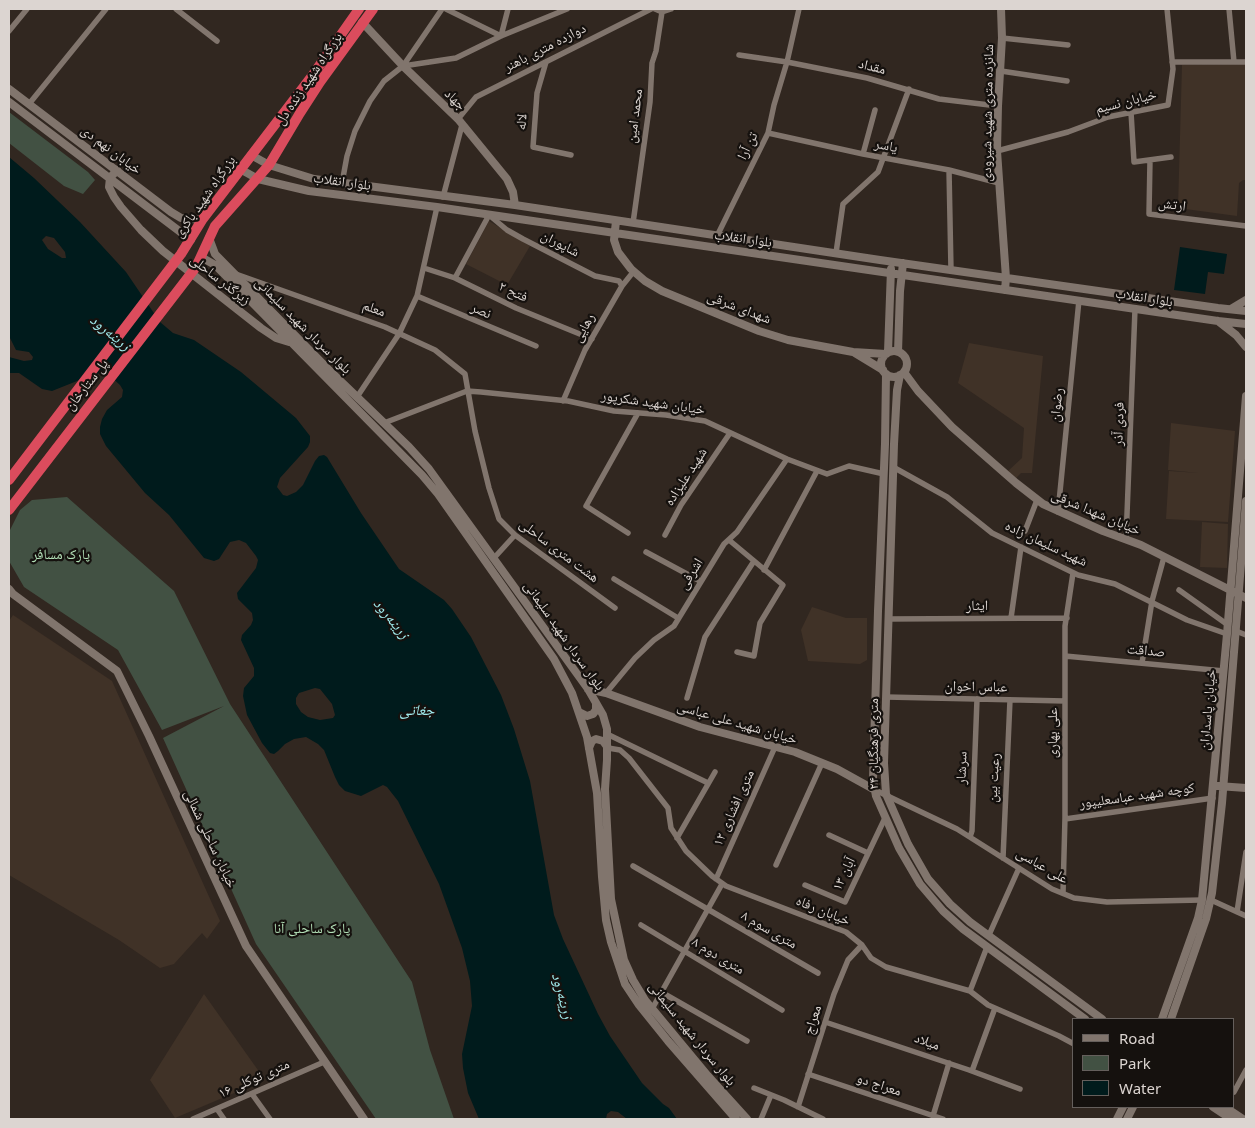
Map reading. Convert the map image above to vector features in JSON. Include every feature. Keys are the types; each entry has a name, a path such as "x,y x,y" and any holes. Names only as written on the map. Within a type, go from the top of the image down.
{"highway":[{"name":"بزرگراه شهید زنده دل","path":"251,155 312,76 359,9"},
{"name":"بزرگراه شهید زنده دل","path":"258,180 300,112 373,9"},
{"name":"بزرگراه شهید باکری","path":"181,254 202,220 251,155"},
{"name":"بزرگراه شهید باکری","path":"198,262 209,238 223,216 246,190 258,180"},
{"name":"پل ستارخان","path":"9,480 181,254"},
{"name":"پل ستارخان","path":"9,510 198,262"}],"main road":[{"name":"شانزده متری شهید شیرودی","path":"1001,9 1002,38 997,151 1006,278 1005,290"},
{"name":"جهاد","path":"362,22 403,66 460,122 507,179 513,192 515,205"},
{"name":"خیابان نهم دی","path":"9,89 181,218 202,220"},
{"name":"خیابان نهم دی","path":"9,102 191,240"},
{"name":"بلوار انقلاب","path":"251,155 269,165 314,179 342,184 515,205 892,262 1246,311"},
{"name":"بلوار انقلاب","path":"240,169 258,180 309,191 437,207 1246,324"},
{"path":"110,178 117,170"},
{"name":"زیرگذر ساحلی","path":"110,178 109,187 114,197 146,236 261,328 276,338 291,343"},
{"path":"309,191 314,179"},
{"path":"615,233 616,221"},
{"name":"شهدای شرقی","path":"615,233 614,240 618,252 645,281 662,291 788,340 853,352 887,353"},
{"name":"بلوار سردار شهید سلیمانی","path":"209,238 216,254 291,343 402,453 438,494 566,678 579,712 589,749 597,793 605,911 611,942 625,984 668,1042 736,1119"},
{"name":"بلوار سردار شهید سلیمانی","path":"198,262 215,265 248,294 384,423 429,469 588,689 603,715 607,734 608,748 605,789 611,899 624,960 633,980 652,1009 746,1119"},
{"path":"884,372 882,362 887,353 892,262"},
{"path":"898,352 903,263"},
{"path":"1231,309 1246,300"},
{"path":"1214,308 1215,321 1236,335 1246,347"},
{"path":"853,352 893,377 902,374 907,360 898,352 887,353"},
{"name":"۲۴ متری فرهنگیان","path":"884,372 884,474 873,780 875,790 899,848 920,884 943,911 1084,1018"},
{"name":"خیابان شهدا شرقی","path":"902,374 952,427 1037,500 1058,512 1164,557 1243,596"},
{"name":"۲۴ متری فرهنگیان","path":"902,374 897,390 893,467 884,763 886,794 908,844 928,878 950,904 1101,1018"},
{"name":"خیابان پاسداران","path":"1162,1018 1206,900 1246,396"},
{"path":"1243,596 1246,502"},
{"name":"خیابان ساحلی شمالی","path":"10,592 117,671 246,946 364,1119"},
{"name":"خیابان پاسداران","path":"1171,1018 1198,942 1206,900 1224,786 1236,631 1243,596"},
{"name":"خیابان شهید علی عباسی","path":"588,689 606,693 700,727 795,752 837,769 875,790"},
{"path":"876,697 886,697"},
{"path":"579,712 587,716 593,714 596,710 596,702"},
{"path":"589,749 592,741 596,739 603,741 608,748"},
{"path":"1214,785 1246,788"},
{"path":"1214,1108 1230,1119"},
{"path":"1227,1108 1242,1119"}],"street":[{"path":"9,31 27,9"},
{"path":"30,104 106,9"},
{"path":"176,9 217,41"},
{"path":"342,184 347,156 355,131 370,101 384,81 403,66 442,9"},
{"path":"446,9 501,36"},
{"path":"501,36 508,9"},
{"path":"403,66 456,58 501,36 567,9"},
{"name":"دوازده متری باهنر","path":"460,122 476,97 650,9"},
{"path":"654,9 662,12 671,9"},
{"name":"تن آرا","path":"717,236 768,133 799,9"},
{"name":"خیابان نسیم","path":"997,151 1068,132 1108,117 1168,105 1172,62 1166,9"},
{"path":"1229,9 1234,62"},
{"name":"محمد امین","path":"633,223 650,102 652,63 656,51 662,12"},
{"path":"1002,38 1068,45"},
{"name":"مقداد","path":"739,55 787,62 867,78 939,99 998,106"},
{"name":"لاله","path":"546,62 537,93 533,147 571,155"},
{"path":"1172,62 1246,62"},
{"path":"1001,71 1067,81"},
{"path":"836,253 843,204 878,172 909,89"},
{"path":"863,154 875,110"},
{"path":"1131,112 1134,162 1171,157"},
{"path":"443,197 460,122"},
{"name":"یاسر","path":"768,133 882,158 949,170 999,184"},
{"name":"ارتش","path":"1150,160 1149,214 1246,226"},
{"path":"949,170 951,270"},
{"path":"357,397 399,334 417,296 437,207"},
{"path":"455,278 490,215"},
{"name":"شاپوران","path":"490,215 507,230 523,239 595,276 619,282 622,286"},
{"name":"فتح ۲","path":"424,268 455,278 516,308 592,339"},
{"name":"رهایی","path":"563,401 592,339 622,286 634,271"},
{"name":"معلم","path":"233,272 385,327 435,350 465,374 467,391"},
{"name":"نصر","path":"417,296 536,346"},
{"name":"رضوان","path":"1058,512 1079,300"},
{"name":"فردی آذر","path":"1126,540 1136,309"},
{"path":"384,423 467,391"},
{"name":"خیابان شهید شکرپور","path":"467,391 563,401 614,411 666,415 705,421 787,459 827,474 849,466 884,474"},
{"name":"هشت متری ساحلی","path":"467,391 488,488 498,519 515,535 615,608"},
{"path":"628,533 586,506 638,413"},
{"name":"شهید علیزاده","path":"665,535 681,505 730,433"},
{"name":"اشرفی","path":"606,693 635,658 654,640 674,626 724,544 737,532 787,459"},
{"name":"شهید سلیمان زاده","path":"893,467 947,497 992,533 1073,573 1115,584 1187,620 1227,634"},
{"path":"764,570 818,471"},
{"path":"1025,531 1037,500"},
{"path":"494,558 515,535"},
{"path":"729,540 784,585 760,623 754,656 737,652"},
{"path":"1011,618 1021,547"},
{"path":"646,552 700,581"},
{"path":"1142,663 1152,601 1164,557"},
{"path":"687,698 705,637 754,561"},
{"name":"علی بهاری","path":"1062,893 1065,819 1065,656 1067,618 1073,573"},
{"path":"614,579 678,618"},
{"path":"1179,590 1228,625"},
{"name":"ایثار","path":"888,619 1067,618"},
{"path":"1236,631 1246,635"},
{"name":"صداقت","path":"1065,656 1224,671"},
{"name":"عباس اخوان","path":"886,697 1065,701"},
{"name":"سرشار","path":"970,837 972,831 977,699"},
{"name":"رعیت بین","path":"1003,858 1010,700"},
{"path":"607,734 708,783"},
{"name":"۱۲ متری افشاری","path":"716,879 775,747"},
{"name":"خیابان رفاه","path":"608,748 620,750 629,758 668,808 671,828 686,852 722,884 846,932 862,945 871,958 886,967 970,991 988,1005 1072,1043"},
{"path":"776,865 822,763"},
{"path":"677,838 714,772"},
{"name":"علی عباسی","path":"875,790 957,829 1052,889 1074,898 1107,902 1206,900"},
{"name":"کوچه شهید عباسعلیپور","path":"1065,819 1213,798"},
{"name":"۱۳ آبان","path":"805,885 845,902 885,818"},
{"path":"829,835 868,853"},
{"path":"1237,912 1246,852"},
{"name":"۸ متری سوم","path":"633,866 818,973"},
{"path":"989,935 1019,868"},
{"path":"652,1009 722,884"},
{"path":"1206,900 1246,916"},
{"name":"۸ متری دوم","path":"641,925 782,1010"},
{"name":"معراج","path":"798,1107 848,960 862,945"},
{"path":"970,991 987,946"},
{"path":"661,992 747,1041"},
{"path":"972,1071 995,1008"},
{"name":"میلاد","path":"826,1022 1020,1089"},
{"name":"۱۶ متری توکلی","path":"193,1119 324,1062"},
{"path":"933,1116 949,1063"},
{"path":"1235,1090 1246,1070"},
{"name":"معراج دو","path":"808,1074 943,1119"},
{"path":"754,1088 823,1119"},
{"path":"252,1094 270,1119"},
{"path":"761,1119 771,1095"},
{"path":"217,1109 224,1119"}],"shaded area":[{"path":"1246,64 1246,180 1239,183 1237,216 1178,208 1182,65"},
{"path":"489,221 530,246 507,285 466,264"},
{"path":"969,343 1043,356 1032,473 1021,473 1016,478 1008,471 1022,458 1024,428 958,383"},
{"path":"1171,423 1235,431 1228,522 1166,519 1169,471 1199,473 1168,470"},
{"path":"1202,522 1228,524 1227,568 1200,567"},
{"path":"812,607 846,618 867,618 867,660 860,664 808,661 801,630"},
{"path":"13,615 112,681 220,921 207,939 202,933 174,964 160,968 119,940 9,875 9,621"},
{"path":"204,994 265,1080 175,1118 150,1080"}],"green space":[{"path":"9,112 88,172 95,180 83,194 64,186 9,143"},
{"name":"پارک ساحلی آنا","path":"67,497 174,591 230,704 412,982 430,1050 454,1119 376,1119 256,944 163,738 224,706 162,730 118,650 24,587 9,561 9,532 20,510 32,500"}],"water":[{"name":"جغاتی","path":"9,157 80,222 126,272 160,322 173,333 194,340 241,372 296,418 310,436 310,442 308,447 280,478 277,487 283,495 287,496 296,492 303,485 319,456 324,455 327,457 361,513 399,569 444,600 452,609 471,637 501,695 514,729 530,781 554,915 563,939 610,1036 642,1083 669,1108 677,1119 627,1119 618,1112 611,1111 607,1114 606,1119 479,1119 468,1093 463,1068 462,1054 472,1006 470,981 462,948 439,884 398,801 387,787 383,785 361,796 345,791 339,785 324,750 306,737 294,739 274,754 270,753 262,743 247,715 243,696 244,688 254,676 254,668 241,640 242,635 253,620 252,613 238,599 237,593 256,568 258,560 256,556 246,543 239,540 230,542 219,559 214,561 204,558 169,515 145,493 106,446 100,434 102,419 107,410 122,397 123,390 109,375 101,373 92,375 52,391 42,389 19,373 9,373 9,357 24,361 32,360 33,357 29,352 16,350 9,336","holes":["46,236 54,238 65,252 66,258 62,258 48,249 42,240","315,688 320,689 332,704 335,715 333,718 320,720 308,717 301,712 296,704 296,698 299,693"]},
{"path":"1180,247 1227,254 1224,274 1208,272 1205,294 1174,290"}],"water label":[{"name":"زرینه‌رود","path":"110,333"},
{"name":"زرینه‌رود","path":"391,619"},
{"name":"زرینه‌رود","path":"562,996"}],"park label":[{"name":"پارک مسافر","path":"61,555"}]}
